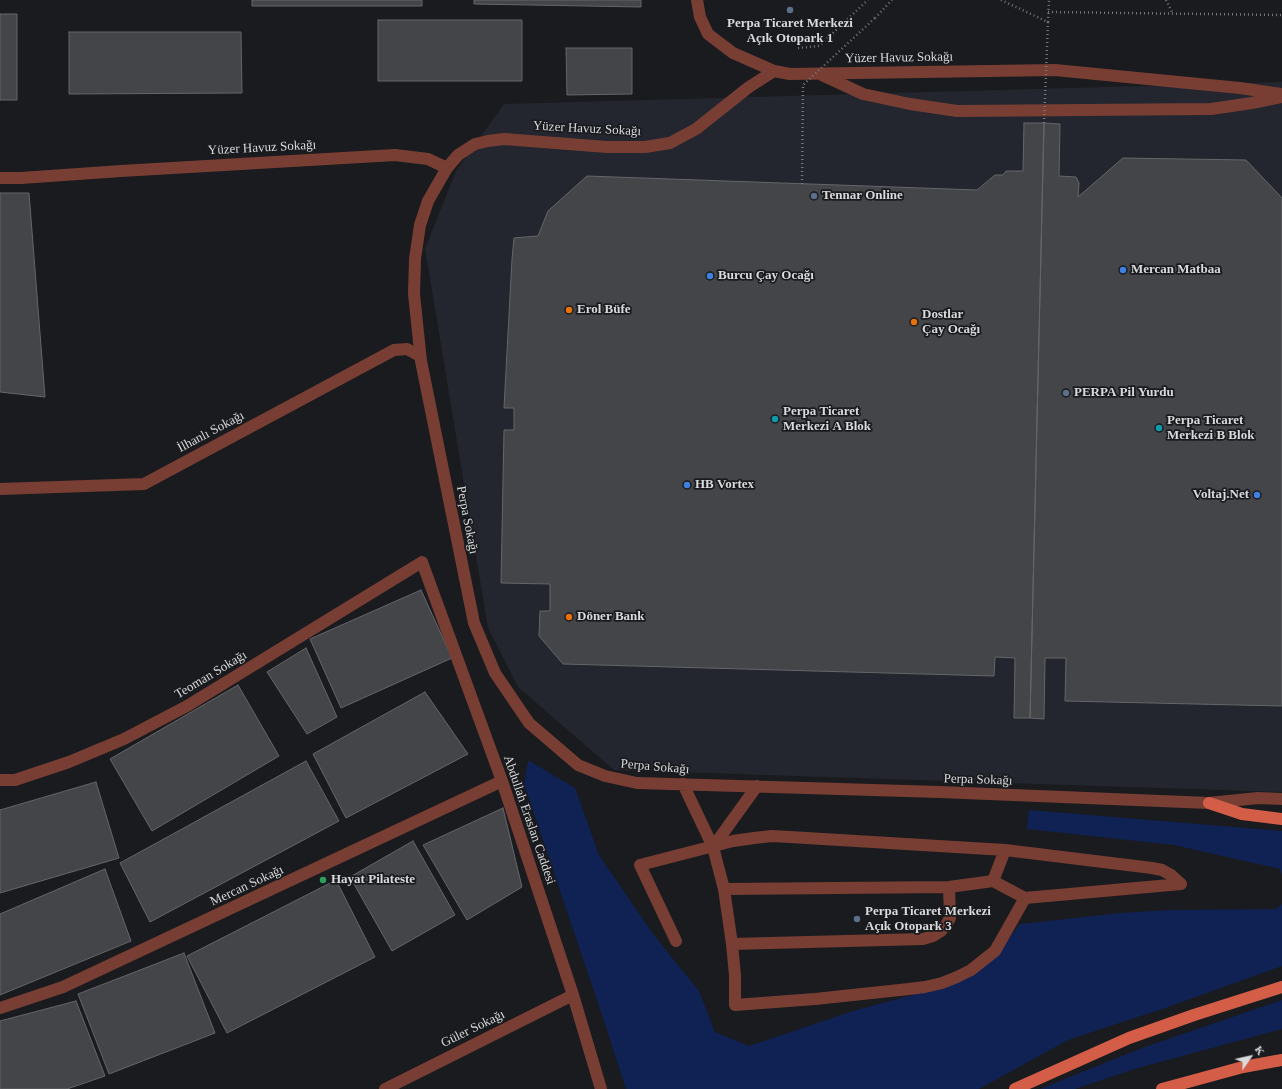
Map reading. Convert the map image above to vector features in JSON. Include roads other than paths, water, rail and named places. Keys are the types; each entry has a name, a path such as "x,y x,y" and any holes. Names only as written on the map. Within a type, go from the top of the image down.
{"main road":[{"path":"1209,803 1242,814 1282,819"},
{"path":"1015,1089 1129,1038 1194,1015 1282,987"},
{"path":"1162,1089 1243,1067 1282,1060"}],"street":[{"path":"697,0 700,17 708,34 734,53 774,71"},
{"name":"Yüzer Havuz Sokağı","path":"0,178 21,178 121,170 395,155 428,159 446,168 458,155 475,144 504,139 607,147 645,147 670,143 696,129 749,87 774,71 790,74 818,74 1055,70 1240,88 1282,94"},
{"path":"818,74 862,94 910,104 957,111 1212,109 1282,97"},
{"name":"Perpa Sokağı","path":"446,168 428,201 420,225 415,259 414,294 420,356 434,432 474,623 495,673 529,723 578,765 605,776 637,783 1209,803 1258,798 1282,799"},
{"name":"İlhanlı Sokağı","path":"0,489 144,484 394,350 407,349 420,356"},
{"name":"Teoman Sokağı","path":"0,780 15,780 69,762 124,739 187,706 422,562"},
{"name":"Abdullah Eraslan Caddesi","path":"422,562 502,781 573,995 602,1089"},
{"name":"Mercan Sokağı","path":"0,1008 63,987 502,781"},
{"path":"683,784 713,847 724,889 735,975 735,1006 925,987 942,983 977,966 995,951 1025,898"},
{"path":"713,847 757,786"},
{"path":"676,941 640,865 733,841 754,838 772,836 1005,850 1152,868 1167,872 1181,884 1025,898 993,881 949,887 724,889"},
{"path":"993,881 1005,850"},
{"path":"732,944 923,939 933,936 941,931 950,918 949,887"},
{"name":"Güler Sokağı","path":"384,1089 573,995"}],"place":[{"name":"Perpa Ticaret Merkezi Açık Otopark 1","path":"790,10"},
{"name":"Tennar Online","path":"814,196"},
{"name":"Mercan Matbaa","path":"1123,270"},
{"name":"Burcu Çay Ocağı","path":"710,276"},
{"name":"Erol Büfe","path":"569,310"},
{"name":"Dostlar Çay Ocağı","path":"914,322"},
{"name":"PERPA Pil Yurdu","path":"1066,393"},
{"name":"Perpa Ticaret Merkezi A Blok","path":"775,419"},
{"name":"Perpa Ticaret Merkezi B Blok","path":"1159,428"},
{"name":"HB Vortex","path":"687,485"},
{"name":"Voltaj.Net","path":"1257,495"},
{"name":"Döner Bank","path":"569,617"},
{"name":"Hayat Pilateste","path":"323,880"},
{"name":"Perpa Ticaret Merkezi Açık Otopark 3","path":"857,919"}]}
